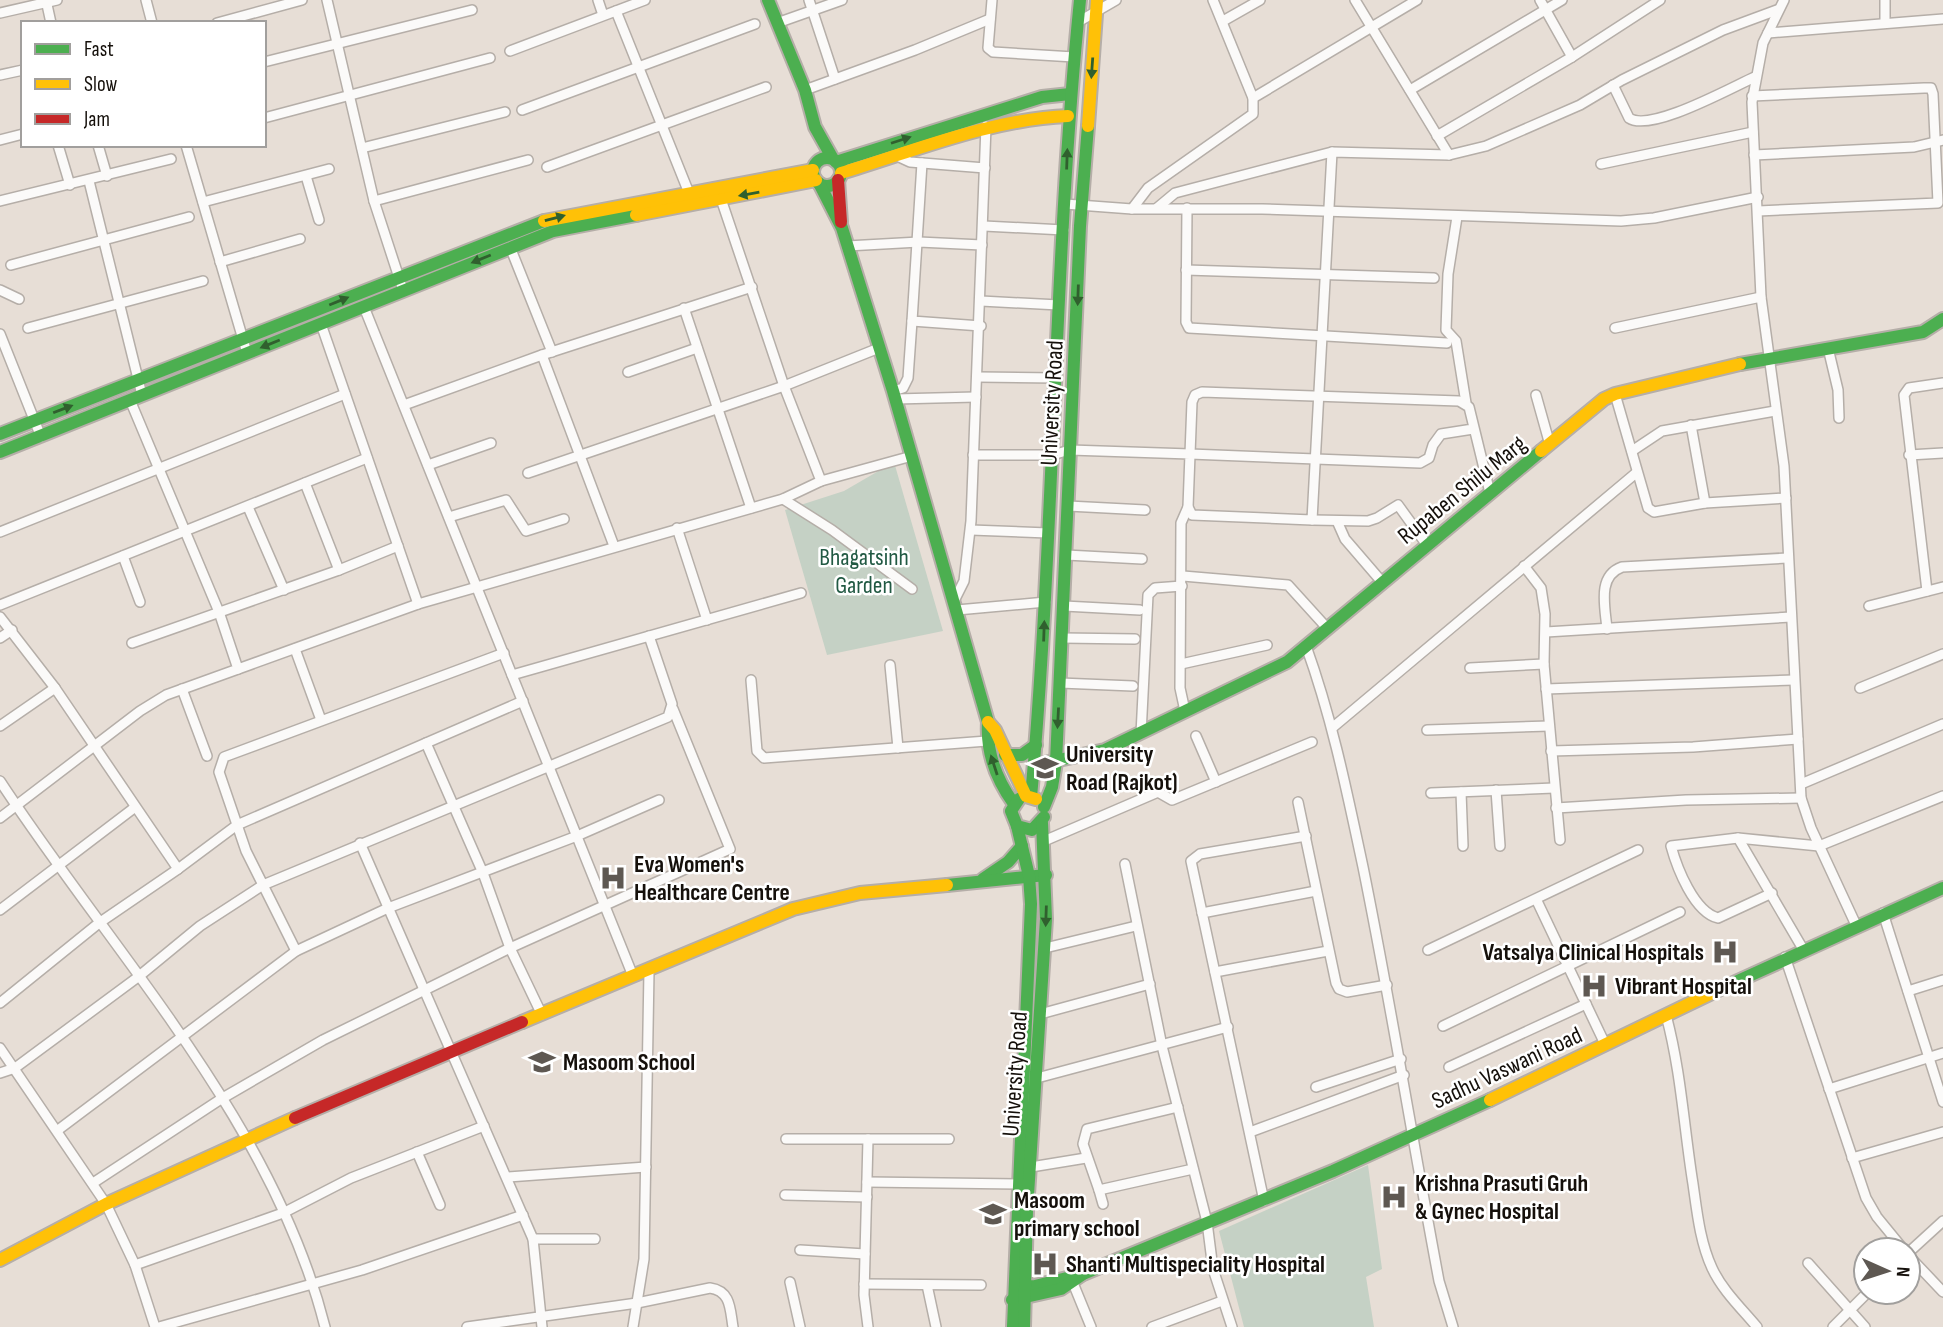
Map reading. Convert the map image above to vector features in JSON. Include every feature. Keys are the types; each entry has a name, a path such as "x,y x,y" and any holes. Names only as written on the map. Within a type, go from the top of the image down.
{"street":[{"path":"146,0 151,21"},
{"path":"224,21 302,0"},
{"path":"327,0 352,95 374,201 401,284"},
{"path":"597,0 603,16"},
{"path":"510,51 645,0"},
{"path":"768,0 805,90 815,127 837,169 842,228"},
{"path":"810,0 835,79"},
{"path":"777,23 842,0"},
{"path":"992,0 986,42 993,52 1074,57"},
{"name":"University Road","path":"1029,797 1035,765 1045,601 1068,116 1080,0"},
{"path":"1078,22 1096,6 1116,0"},
{"path":"1132,209 1148,188 1250,118 1254,108 1253,98 1213,0"},
{"path":"1223,21 1261,0"},
{"path":"1355,0 1449,155"},
{"path":"1253,98 1417,0"},
{"path":"1540,0 1572,57"},
{"path":"1410,90 1562,0"},
{"path":"1437,136 1572,57 1660,0"},
{"path":"1784,0 1768,33 1752,96 1762,297 1786,498 1801,798 1819,846 1857,925"},
{"path":"1885,0 1885,23"},
{"path":"0,13 50,1 51,21"},
{"name":"University Road","path":"1044,807 1052,787 1056,762 1082,205 1096,6"},
{"path":"266,62 472,10"},
{"path":"1157,208 1175,194 1332,152 1449,155 1486,146 1543,123 1723,30 1777,10"},
{"path":"615,11 636,69 691,198"},
{"path":"805,90 990,19"},
{"path":"1768,33 1943,19"},
{"path":"522,110 755,24"},
{"path":"266,117 490,58"},
{"path":"0,75 21,70"},
{"path":"1613,85 1629,118 1643,122 1672,114 1755,77"},
{"path":"547,167 766,87"},
{"path":"1752,96 1931,88 1939,142 1940,203 1758,211"},
{"path":"0,453 364,307 401,284 500,235 545,220 691,198 816,174 831,185 837,169 986,113 1042,97 1070,94"},
{"path":"362,148 505,112"},
{"path":"956,606 964,581 971,530 981,326 986,113"},
{"path":"837,169 897,156 986,129 1038,117 1068,116"},
{"path":"815,127 816,174 842,228 894,395 988,722 987,741 1000,781 1014,804 1012,817 1017,826 1032,830 1042,823 1044,807 1029,797 1004,755 995,730 988,722"},
{"path":"1601,164 1753,132"},
{"path":"0,140 21,135"},
{"path":"1754,155 1914,147 1939,142"},
{"path":"59,147 70,185"},
{"path":"99,147 107,176"},
{"path":"187,147 247,353"},
{"path":"1312,520 1332,152"},
{"path":"897,156 922,163 985,168"},
{"path":"0,434 242,340 580,224 691,198 721,199 816,174 824,158 837,169"},
{"path":"0,201 171,159"},
{"path":"374,201 528,160"},
{"path":"894,395 903,388 908,378 919,242 922,163"},
{"path":"203,202 329,169"},
{"path":"306,176 319,220"},
{"path":"89,181 138,380 136,398 158,470 219,612 238,669"},
{"path":"1065,204 1132,209 1187,208 1621,221 1654,218 1758,197"},
{"path":"721,199 784,386 821,481"},
{"path":"1187,208 1186,322 1189,328 1447,343"},
{"path":"11,265 188,217"},
{"path":"1457,217 1448,274 1446,330 1455,341 1466,403 1490,494"},
{"path":"984,226 1064,230"},
{"path":"220,262 300,239"},
{"path":"847,246 919,242 982,245"},
{"path":"510,247 552,352"},
{"path":"1186,270 1434,278"},
{"path":"29,328 203,281"},
{"path":"404,405 542,355 752,287"},
{"path":"0,290 19,299"},
{"path":"1615,328 1762,297"},
{"path":"981,301 1059,306"},
{"path":"364,307 634,976"},
{"path":"684,308 751,508"},
{"name":"Rupaben Shilu Marg","path":"1035,765 1105,750 1287,662 1604,399 1615,394 1768,358 1923,332 1943,319"},
{"path":"912,321 981,326"},
{"path":"321,324 418,604"},
{"path":"0,334 40,437"},
{"path":"628,372 697,348"},
{"path":"528,473 784,386 879,348"},
{"path":"1828,348 1838,390 1839,418"},
{"path":"542,355 614,546"},
{"path":"978,377 1056,378"},
{"path":"1927,591 1904,395 1909,388 1943,383"},
{"path":"1185,711 1180,688 1183,576 1181,523 1188,507 1192,402 1202,392 1466,403"},
{"path":"0,532 345,394"},
{"path":"1615,394 1647,508 1654,512 1705,503 1786,498"},
{"path":"894,395 976,397"},
{"path":"1536,395 1550,445"},
{"path":"1632,451 1662,431 1775,411"},
{"path":"1691,425 1705,503"},
{"path":"973,455 1052,455 1070,450 1426,462 1436,438 1441,434 1474,429"},
{"path":"428,466 491,443"},
{"path":"1909,455 1943,453"},
{"path":"0,818 146,707 182,689 418,604 783,499 821,481 912,456"},
{"path":"0,605 367,458"},
{"path":"1332,728 1636,473"},
{"path":"305,483 339,570"},
{"path":"783,499 832,530 912,589"},
{"path":"449,517 506,500 526,531 564,519"},
{"path":"1188,507 1192,515 1197,516 1337,520 1377,519 1398,505 1427,545"},
{"path":"1068,506 1145,510"},
{"path":"248,507 284,590"},
{"path":"1337,520 1345,539 1382,582"},
{"path":"677,528 706,620"},
{"path":"971,530 1048,533"},
{"path":"132,643 339,570 398,546"},
{"path":"1066,555 1142,559"},
{"path":"123,556 140,602"},
{"path":"1607,629 1606,579 1612,571 1710,561 1787,558"},
{"path":"1524,566 1541,588 1546,632 1544,664 1560,840"},
{"path":"1183,576 1288,585 1327,628"},
{"path":"1141,734 1147,595 1155,588 1182,586"},
{"path":"1869,606 1943,587"},
{"path":"512,675 801,593"},
{"path":"956,606 1045,601"},
{"path":"1064,607 1140,610"},
{"path":"0,617 54,688 178,869"},
{"path":"1546,632 1791,617"},
{"path":"0,638 12,630"},
{"path":"93,1183 220,1099 323,1040 510,948 730,849 673,709 649,636"},
{"path":"1062,638 1135,639"},
{"path":"1181,664 1267,645"},
{"path":"1306,646 1332,728 1387,985 1439,1281 1452,1327"},
{"path":"295,649 321,720"},
{"path":"296,951 237,825 219,772 224,757 504,653"},
{"path":"1860,688 1943,654"},
{"path":"1470,668 1544,664"},
{"path":"890,665 898,748"},
{"path":"751,680 757,751 764,758 987,741"},
{"path":"1546,689 1794,680"},
{"path":"1060,683 1133,686"},
{"path":"0,726 54,688"},
{"path":"182,689 207,756"},
{"path":"0,1003 99,923 237,825 523,701"},
{"path":"0,1073 15,1068 138,977 200,926 263,885 664,719 673,709"},
{"path":"1801,784 1943,724"},
{"path":"1427,730 1549,726"},
{"path":"1196,736 1216,782"},
{"path":"1551,751 1693,747 1798,739"},
{"path":"1044,841 1158,792 1172,800 1312,741"},
{"path":"426,743 482,873 510,948 542,1015"},
{"path":"1004,755 1022,755 1036,745"},
{"path":"0,781 250,1141 314,1283 325,1327"},
{"path":"1432,793 1554,788"},
{"path":"1496,790 1500,846"},
{"path":"1461,792 1463,846"},
{"path":"1772,893 1718,918 1710,916 1695,899 1671,846 1738,838 1819,846 1943,796"},
{"path":"1014,804 1029,797"},
{"path":"1556,808 1686,800 1801,798"},
{"path":"58,1130 179,1036 296,951 388,908 577,836 659,800"},
{"path":"1298,802 1336,984 1343,991 1387,985"},
{"path":"0,910 135,808"},
{"name":"University Road","path":"1013,1327 1031,1167 1045,947 1046,875 1042,823"},
{"name":"University Road","path":"1017,826 1029,876 1031,904 1019,1184 1018,1293 1024,1327"},
{"path":"1264,1201 1191,865 1194,856 1306,836"},
{"path":"1738,838 1803,949"},
{"path":"360,843 533,1239 542,1322"},
{"path":"979,881 1008,862 1022,846"},
{"path":"1428,950 1537,901 1638,850"},
{"path":"1125,864 1162,1046 1207,1222 1213,1269 1232,1327"},
{"path":"0,1260 106,1204 250,1141 339,1098 793,909 825,900 1046,875"},
{"name":"Sadhu Vaswani Road","path":"1018,1293 1077,1273 1078,1279 1207,1222 1264,1201 1414,1135 1785,957 1943,888"},
{"path":"1202,913 1316,891"},
{"path":"1537,901 1605,1044"},
{"path":"1443,1026 1680,912"},
{"path":"1883,913 1943,1102"},
{"path":"1045,947 1136,926"},
{"path":"1215,972 1328,951"},
{"path":"1785,957 1852,1158 1877,1217 1893,1236"},
{"path":"633,1327 644,1259 649,971"},
{"path":"1908,991 1943,980"},
{"path":"1040,1014 1150,984"},
{"path":"1449,1068 1586,1004"},
{"path":"1666,1015 1675,1053 1704,1246 1712,1269 1724,1288 1758,1327"},
{"path":"1037,1078 1228,1027"},
{"path":"0,1048 106,1204 135,1265 157,1327 428,1250 523,1215"},
{"path":"1829,1089 1943,1053"},
{"path":"1316,1087 1401,1059"},
{"path":"1250,1132 1404,1075"},
{"path":"1102,1204 1086,1158 1083,1135 1087,1129 1178,1107"},
{"path":"135,1265 283,1213 351,1178 484,1126"},
{"path":"1852,1158 1943,1132"},
{"path":"786,1139 949,1139"},
{"path":"868,1327 864,1284 869,1139"},
{"path":"416,1152 440,1205"},
{"path":"1031,1167 1086,1158"},
{"path":"508,1177 646,1167"},
{"path":"1099,1190 1194,1169"},
{"path":"867,1182 1019,1184"},
{"path":"785,1195 867,1197"},
{"path":"1922,1239 1943,1221"},
{"path":"533,1239 595,1239"},
{"path":"800,1250 865,1254"},
{"path":"1808,1263 1865,1327"},
{"path":"1922,1269 1943,1292"},
{"path":"1078,1279 1091,1327"},
{"path":"790,1282 800,1327"},
{"path":"864,1284 981,1284"},
{"path":"927,1285 936,1327"},
{"path":"467,1327 542,1322 719,1289 726,1295 733,1327"},
{"path":"1152,1327 1222,1301"},
{"path":"1833,1327 1854,1306"}],"green space":[{"name":"Bhagatsinh Garden","path":"894,462 943,631 827,655 785,510 844,491"},
{"path":"1368,1165 1382,1269 1366,1277 1374,1327 1244,1327 1219,1231"}],"traffic: fast":[{"path":"768,0 805,90 815,127 833,159"},
{"path":"1031,797 1045,598 1064,199 1080,0"},
{"path":"836,162 1042,97 1070,94"},
{"path":"1044,807 1052,787 1056,762 1080,226 1088,126"},
{"path":"827,158 837,162 841,172 837,182 827,186 817,182 813,172 817,162 827,158"},
{"path":"819,183 842,228 893,391 988,722 993,765 1014,804"},
{"path":"0,452 553,231 636,215"},
{"path":"0,434 544,221"},
{"path":"1740,364 1923,332 1943,319"},
{"path":"1035,765 1105,750 1287,662 1541,451"},
{"path":"1005,755 1022,755 1036,745"},
{"path":"1019,799 1011,811 1017,826 1032,830 1044,817"},
{"path":"1024,1327 1027,1210 1046,919 1042,823"},
{"path":"1013,1327 1031,904 1029,876 1017,826"},
{"path":"983,879 1008,862 1022,846"},
{"path":"947,885 1046,875"},
{"path":"1718,990 1943,888"},
{"path":"1012,1300 1061,1289 1083,1274 1333,1171 1490,1100"},
{"path":"1016,1287 1035,1286 1083,1274"}],"traffic: slow":[{"path":"1088,126 1097,0"},
{"path":"841,173 982,130 1039,118 1068,116"},
{"path":"544,221 813,170"},
{"path":"636,215 816,180"},
{"path":"1541,451 1604,399 1615,394 1740,364"},
{"path":"988,722 995,730 1026,796 1036,799"},
{"path":"522,1022 793,909 860,893 947,885"},
{"path":"1490,1100 1718,990"},
{"path":"0,1260 106,1204 295,1118"}],"traffic: jam":[{"path":"838,180 841,222"},
{"path":"295,1118 522,1022"}],"place":[{"name":"University Road (Rajkot)","path":"1045,768"},
{"name":"Eva Women's Healthcare Centre","path":"613,878"},
{"name":"Vatsalya Clinical Hospitals","path":"1725,952"},
{"name":"Vibrant Hospital","path":"1594,986"},
{"name":"Masoom School","path":"542,1062"},
{"name":"Krishna Prasuti Gruh & Gynec Hospital","path":"1394,1197"},
{"name":"Masoom primary school","path":"993,1214"},
{"name":"Shanti Multispeciality Hospital","path":"1045,1264"}]}
